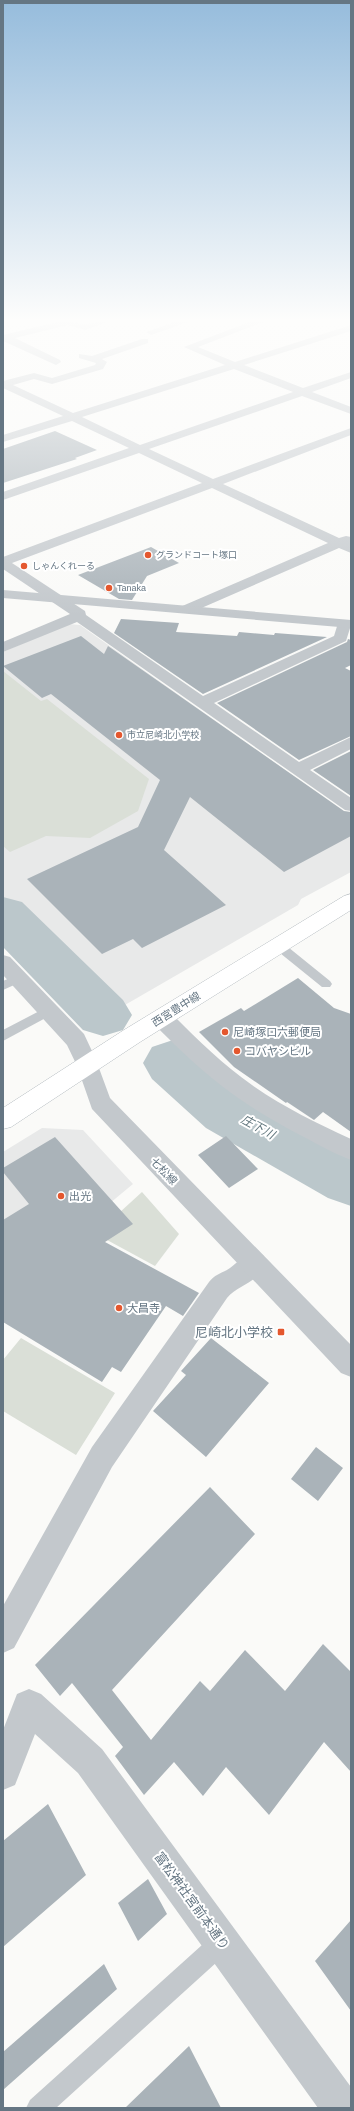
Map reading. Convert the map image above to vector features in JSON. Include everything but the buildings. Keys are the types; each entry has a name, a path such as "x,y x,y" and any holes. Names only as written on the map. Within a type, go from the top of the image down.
{"main road":[{"name":"西宮豊中線","path":"3,1120 162,1018 351,901"}],"street":[{"path":"3,438 63,420"},
{"path":"76,420 351,550"},
{"path":"3,496 220,420"},
{"path":"3,563 351,432"},
{"path":"185,610 351,537"},
{"path":"3,563 56,598 351,806"},
{"path":"3,594 185,610 345,629"},
{"path":"3,647 76,612"},
{"path":"203,702 345,629"},
{"path":"298,769 351,742"},
{"name":"七松線","path":"3,962 11,982 49,1011 76,1040 88,1066 100,1103 351,1364"},
{"path":"162,1018 199,1055 232,1083 313,1131 351,1150"},
{"path":"3,1637 102,1457 218,1290 223,1284 238,1277 254,1263"},
{"name":"富松神社宮前本通り","path":"3,1773 29,1706 90,1761 342,2108"}],"lane":[{"path":"279,946 326,984"},
{"path":"3,1036 49,1011"},
{"path":"38,2108 222,1943"}],"shaded area":[{"name":"市立尼崎北小学校","path":"68,624 80,625 351,817 351,872 301,899 298,905 118,1009 84,984 3,898 3,652"},
{"path":"3,671 41,701 47,699 149,779 138,811 90,838 46,836 10,852 3,846"},
{"name":"出光","path":"42,1128 83,1130 133,1184 104,1208 3,1225 3,1152"},
{"path":"142,1192 179,1234 155,1266 96,1234"},
{"path":"21,1338 115,1393 76,1455 3,1411 3,1360"}],"waterway":[{"name":"庄下川","path":"3,915 103,1015"},
{"name":"庄下川","path":"173,1063 228,1111 351,1179"}],"place":[{"name":"グランドコート塚口","path":"148,555"},
{"name":"しゃんくれーる","path":"24,566"},
{"name":"Tanaka","path":"109,588"},
{"name":"市立尼崎北小学校","path":"119,735"},
{"name":"尼崎塚口六郵便局","path":"225,1032"},
{"name":"コバヤシビル","path":"237,1051"},
{"name":"出光","path":"61,1196"},
{"name":"大昌寺","path":"119,1308"},
{"name":"尼崎北小学校","path":"281,1332"}]}
